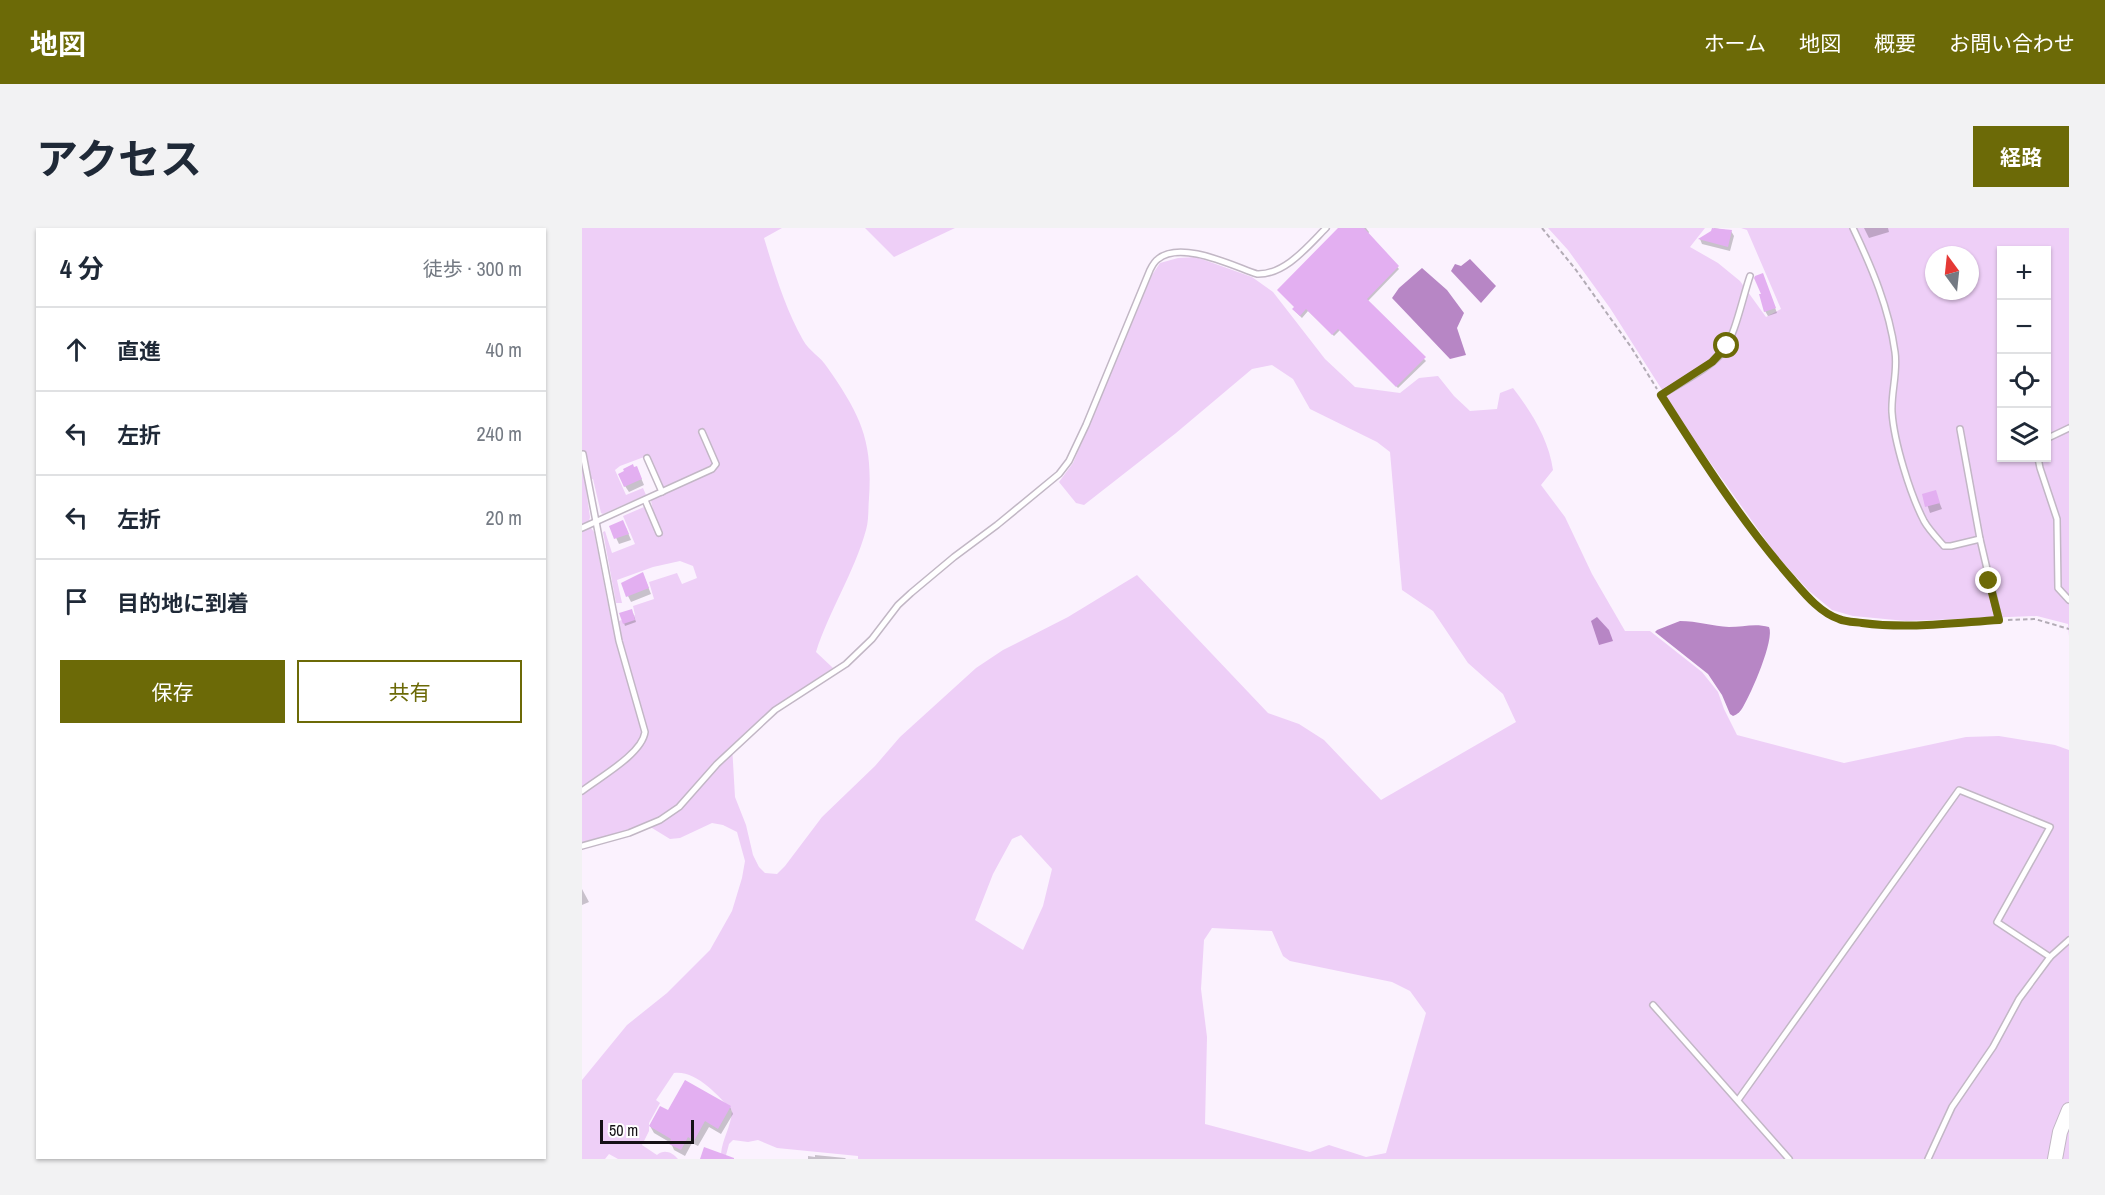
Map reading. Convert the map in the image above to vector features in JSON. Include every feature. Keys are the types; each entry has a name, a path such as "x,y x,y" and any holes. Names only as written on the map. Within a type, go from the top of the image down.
{"street":[{"path":"2055,1159 2060,1132 2069,1110"}],"lane":[{"path":"582,846 629,833 660,820 679,807 717,764 775,710 846,664 872,639 898,605 954,557 998,525 1059,474 1069,461 1086,425 1150,270 1159,258 1181,252 1197,254 1257,274 1267,275 1285,266 1326,228"},
{"path":"1853,228 1888,313 1896,355 1892,410 1895,430 1917,505 1925,523 1944,546 1980,539"},
{"path":"1661,395 1721,354 1731,336 1750,276"},
{"path":"2051,437 2069,428"},
{"path":"1960,429 1980,539 1999,620"},
{"path":"582,528 712,470 716,464 702,432"},
{"path":"582,791 629,756 644,739 645,732 619,641 583,454"},
{"path":"646,459 662,492"},
{"path":"2039,462 2057,519 2058,588 2069,600"},
{"path":"645,500 659,533"},
{"path":"1738,1100 1959,790 2050,826 1997,922 2050,957"},
{"path":"1928,1159 1952,1107 1992,1047 2019,999 2050,957 2069,940"},
{"path":"1653,1005 1789,1159"}],"path":[{"path":"1542,228 1576,270 1631,347 1720,484 1773,557 1805,593 1825,611 1840,620 1877,625 1913,626 2036,619 2069,628"}],"shaded area":[{"path":"582,228 782,228 764,238 781,291 803,340 824,363 856,414 866,443 870,478 866,530 816,652 833,668 774,707 732,745 735,797 746,825 753,855 765,873 777,874 822,817 875,766 900,737 976,668 1003,650 1068,617 1137,575 1268,713 1299,724 1324,740 1381,800 1516,722 1503,694 1468,663 1433,611 1402,590 1390,452 1377,442 1310,409 1293,379 1272,365 1252,369 1176,433 1084,505 1076,503 1059,482 1073,463 1152,275 1160,263 1178,258 1196,257 1252,277 1273,292 1325,359 1355,387 1400,393 1419,378 1438,376 1470,411 1497,409 1500,393 1513,388 1538,426 1548,448 1553,470 1541,485 1565,517 1592,574 1625,631 1650,631 1702,672 1718,692 1737,735 1844,763 1966,737 1999,736 2055,745 2069,750 2069,1159 858,1159 858,1156 777,1148 758,1140 748,1142 733,1140 729,1144 725,1159 721,1154 732,1111 699,1080 682,1073 674,1073 656,1100 660,1103 649,1123 649,1131 642,1145 657,1155 668,1152 678,1159 618,1159 609,1154 605,1159 582,1159 582,1080 627,1025 667,993 710,950 732,911 745,861 737,832 723,825 712,823 680,838 670,839 652,828 633,829 582,842 582,532 591,528 594,532 611,620 619,621 635,615 633,606 654,599 649,582 677,573 682,584 697,578 693,566 680,561 653,567 617,580 622,603 616,603 603,532 605,531 612,553 635,544 623,516 644,507 652,525 654,515 651,501 662,487 649,458 644,457 615,470 626,495 643,488 646,495 603,514 593,479 585,482 590,517 589,522 582,524","holes":["1021,835 1052,869 1043,906 1023,950 975,920 993,874 1012,839","1212,928 1272,931 1283,956 1290,961 1392,982 1410,991 1426,1013 1386,1153 1366,1157 1329,1145 1310,1152 1205,1124 1207,1037 1201,989 1204,940"]},
{"path":"865,228 955,228 894,257"},
{"path":"1548,228 1705,228 1690,247 1718,263 1740,281 1766,317 1781,309 1747,230 1741,228 2069,228 2069,636 2068,624 2037,616 1906,621 1853,616 1832,610 1809,591 1777,556 1692,437 1610,308 1568,250"},
{"path":"1470,259 1496,286 1481,303 1451,271 1455,264 1461,266"},
{"path":"1422,268 1447,290 1464,313 1457,328 1466,355 1450,359 1392,298 1399,288"},
{"path":"1597,617 1609,630 1613,641 1599,645 1591,621"},
{"path":"1680,621 1729,627 1754,625 1769,627 1769,643 1761,667 1747,700 1741,710 1733,716 1708,674 1655,632"}],"building":[{"path":"1338,228 1364,228 1399,266 1367,299 1426,357 1396,387 1338,329 1332,335 1306,309 1300,316 1277,290"},
{"path":"1712,228 1732,230 1728,247 1698,239"},
{"path":"1763,273 1776,308 1764,312 1759,294 1761,294 1754,278"},
{"path":"633,464 634,467 637,466 642,479 624,487 618,474"},
{"path":"1936,490 1940,503 1925,507 1922,494"},
{"path":"623,520 629,534 614,539 609,526"},
{"path":"643,572 649,588 626,597 621,583"},
{"path":"632,609 635,620 623,624 619,613"},
{"path":"685,1080 731,1106 718,1129 705,1121 694,1141 688,1137 681,1150 669,1144 671,1139 649,1126 660,1106 668,1110"},
{"path":"704,1147 734,1158 734,1159 700,1159"}],"route":[{"path":"1727,346 1712,362 1661,395 1720,484 1773,557 1805,593 1825,611 1840,620 1877,625 1913,626 1999,620 1989,581"}]}
